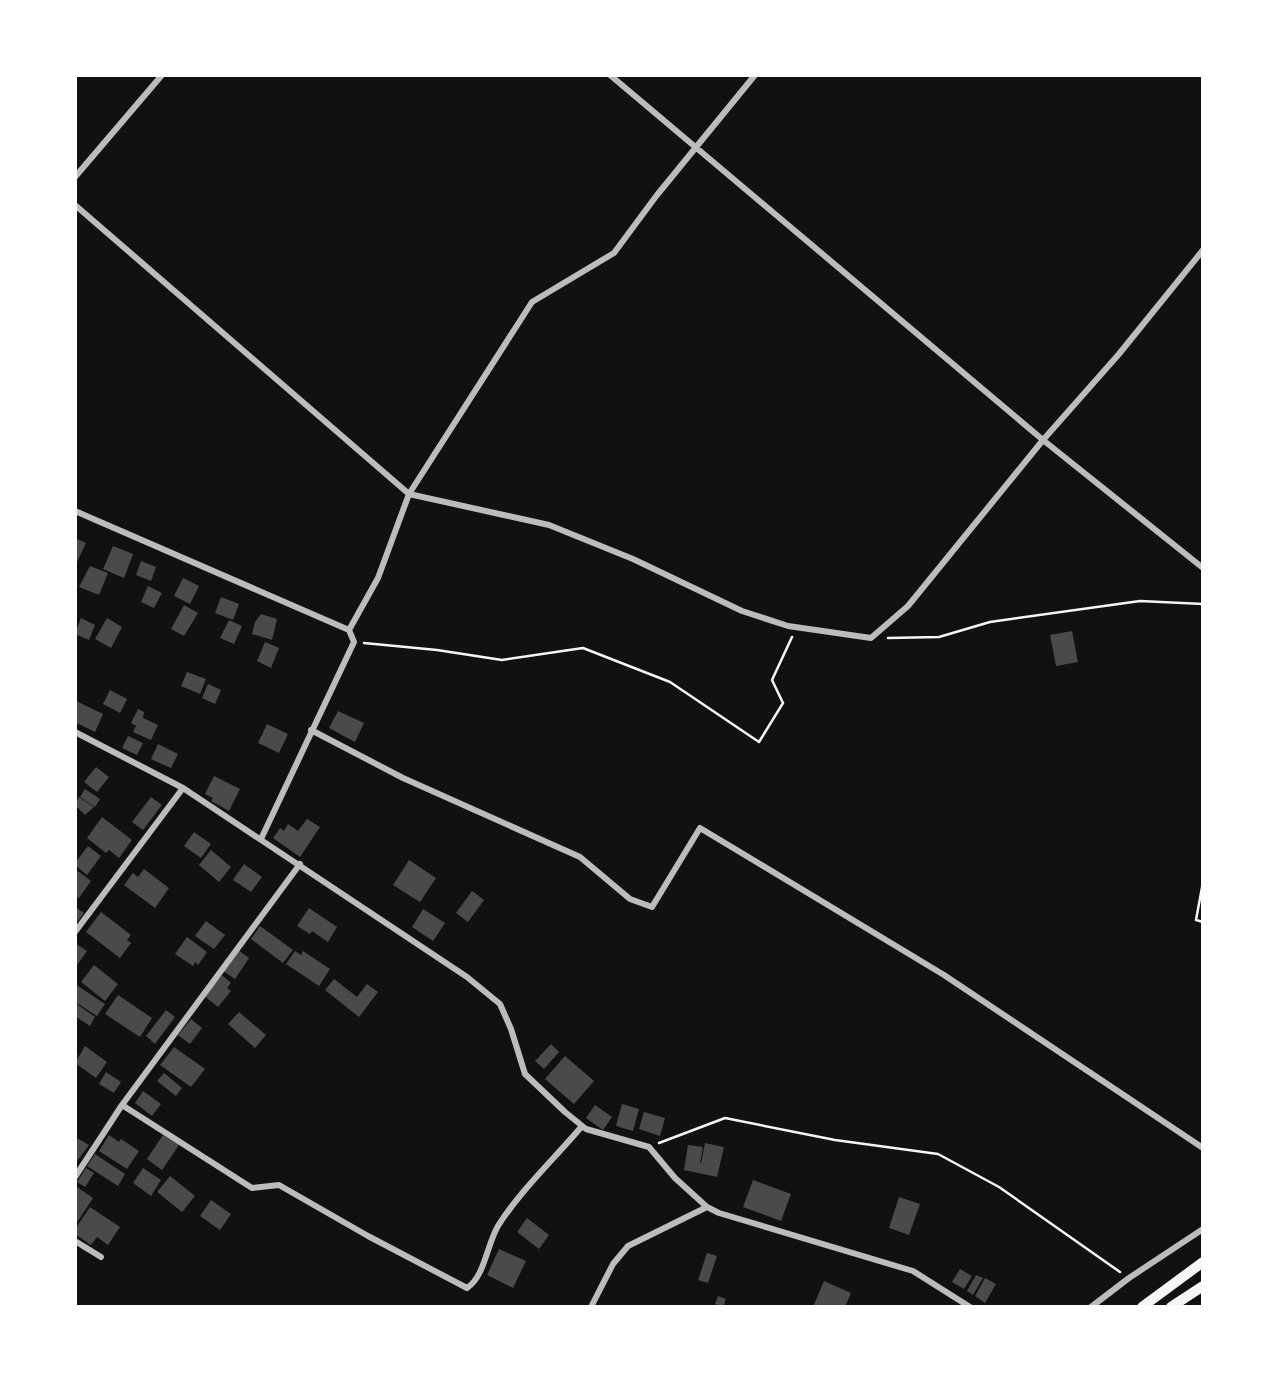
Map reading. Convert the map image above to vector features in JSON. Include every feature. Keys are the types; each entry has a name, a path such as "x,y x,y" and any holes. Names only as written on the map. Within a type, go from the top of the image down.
{"highway":[{"path":"1142,1307 1203,1262"},
{"path":"1171,1307 1203,1286"}],"street":[{"path":"75,177 162,75"},
{"path":"610,75 1043,440 1203,568"},
{"path":"349,630 378,578 409,494 532,302 614,253 695,147 755,75"},
{"path":"75,205 409,494 549,525 633,558 741,611 788,626 872,638 908,606 1203,250"},
{"path":"75,511 349,630 354,642 261,839"},
{"path":"311,730 403,778 580,857 630,899 652,908 700,828 944,975 1203,1148"},
{"path":"75,732 183,788 467,977 500,1003 512,1029 525,1074 582,1126 649,1147 675,1178 707,1207 719,1213 913,1271 970,1307"},
{"path":"75,932 183,788"},
{"path":"75,1177 122,1105 300,864"},
{"path":"122,1105 252,1188 278,1185 467,1288 474,1283 504,1217 582,1126"},
{"path":"592,1307 613,1264 628,1246 707,1207"},
{"path":"1091,1307 1203,1229"},
{"path":"75,1241 101,1258"}],"path":[{"path":"872,638 939,637 990,622 1140,601 1203,604"},
{"path":"354,642 502,660 583,648 670,682 759,742 783,702 772,680 797,626"},
{"path":"1203,882 1196,920 1203,922"},
{"path":"649,1147 725,1118 835,1140 939,1154 999,1187 1129,1278"}],"building":[{"path":"75,538 86,543 77,562 75,561"},
{"path":"113,546 133,554 124,578 103,569"},
{"path":"141,561 156,567 151,581 136,575"},
{"path":"90,566 108,573 99,595 79,587"},
{"path":"183,578 199,586 190,604 174,596"},
{"path":"148,586 162,593 154,608 141,602"},
{"path":"221,597 239,604 233,620 215,613"},
{"path":"184,605 198,613 184,636 171,629"},
{"path":"261,614 277,619 272,640 252,634 255,622"},
{"path":"81,618 95,625 89,640 75,634"},
{"path":"107,618 122,627 111,648 95,639"},
{"path":"229,620 242,626 234,644 220,638"},
{"path":"1072,631 1078,662 1056,666 1050,635"},
{"path":"265,642 279,648 271,668 257,661"},
{"path":"187,672 206,679 200,694 181,686"},
{"path":"208,684 221,690 215,704 202,698"},
{"path":"110,690 127,699 120,713 103,704"},
{"path":"76,701 103,714 95,732 75,722"},
{"path":"138,709 144,712 143,718 158,725 151,740 133,732 136,726 131,723"},
{"path":"338,711 364,723 355,742 329,728"},
{"path":"267,724 288,734 279,753 258,743"},
{"path":"128,736 143,743 137,755 122,748"},
{"path":"158,744 178,754 171,768 151,759"},
{"path":"96,767 109,777 97,792 84,782"},
{"path":"214,776 240,789 229,811 211,801 213,798 205,794"},
{"path":"85,789 100,799 95,807 80,797"},
{"path":"79,797 94,807 85,815 75,805"},
{"path":"151,797 162,805 143,830 132,822"},
{"path":"102,817 132,840 119,858 109,850 106,853 87,838"},
{"path":"307,819 320,827 300,857 273,838 280,828 284,831 288,824 298,831"},
{"path":"194,832 211,844 201,858 184,846"},
{"path":"88,846 101,856 87,875 75,863"},
{"path":"211,850 231,867 219,882 199,865"},
{"path":"409,860 436,878 420,902 393,885"},
{"path":"244,864 262,877 251,892 233,880"},
{"path":"144,869 169,888 155,908 124,885 133,873 138,877"},
{"path":"78,871 91,881 79,898 75,896 75,875"},
{"path":"472,891 484,900 468,922 456,913"},
{"path":"75,907 84,913 75,925"},
{"path":"309,908 337,927 328,942 312,931 310,934 297,926"},
{"path":"423,909 445,923 433,941 412,927"},
{"path":"101,912 131,935 127,940 131,943 120,958 86,932"},
{"path":"206,921 225,935 214,949 195,936"},
{"path":"260,926 293,950 283,963 251,939"},
{"path":"187,937 207,952 198,965 195,962 193,966 175,954"},
{"path":"75,943 87,951 75,968"},
{"path":"238,950 249,958 235,979 223,971"},
{"path":"295,951 301,955 303,951 330,969 319,986 286,964"},
{"path":"94,965 118,984 105,1001 81,982"},
{"path":"222,975 231,983 227,988 231,991 218,1007 204,996"},
{"path":"334,979 357,997 367,984 378,992 359,1017 325,990"},
{"path":"75,984 105,1004 97,1016 75,1002"},
{"path":"118,995 152,1018 140,1037 105,1014"},
{"path":"75,1003 95,1017 90,1026 75,1016"},
{"path":"166,1010 175,1017 155,1044 146,1036"},
{"path":"239,1012 266,1035 255,1048 228,1024"},
{"path":"191,1019 202,1028 190,1044 178,1035"},
{"path":"551,1044 559,1052 544,1069 535,1061"},
{"path":"85,1046 107,1062 96,1078 75,1063"},
{"path":"174,1047 205,1069 191,1087 160,1065"},
{"path":"565,1056 594,1081 574,1104 545,1079"},
{"path":"106,1072 121,1082 114,1093 99,1084"},
{"path":"164,1073 182,1088 176,1096 157,1081"},
{"path":"143,1091 161,1104 152,1116 135,1103"},
{"path":"622,1104 639,1109 633,1131 616,1126"},
{"path":"595,1105 612,1117 603,1130 586,1118"},
{"path":"644,1112 665,1118 660,1136 639,1129"},
{"path":"109,1135 119,1142 121,1139 139,1151 127,1169 99,1151"},
{"path":"163,1135 179,1145 162,1170 147,1159"},
{"path":"75,1137 89,1145 75,1164"},
{"path":"705,1143 724,1147 717,1177 684,1170 688,1145 703,1147 701,1163"},
{"path":"95,1154 125,1174 118,1186 87,1166"},
{"path":"86,1168 94,1173 85,1187 77,1182"},
{"path":"143,1168 161,1180 151,1196 133,1183"},
{"path":"170,1176 195,1196 182,1212 157,1192"},
{"path":"753,1180 791,1194 781,1221 743,1207"},
{"path":"77,1187 93,1198 78,1221 75,1219"},
{"path":"899,1197 920,1204 909,1235 889,1228"},
{"path":"211,1200 231,1214 220,1230 200,1216"},
{"path":"90,1207 120,1227 108,1245 97,1237 91,1245 75,1234 75,1229"},
{"path":"527,1218 549,1235 539,1249 517,1232"},
{"path":"499,1249 526,1261 513,1288 487,1275"},
{"path":"707,1253 717,1256 708,1283 698,1280"},
{"path":"960,1269 972,1276 964,1289 952,1282"},
{"path":"976,1275 983,1278 973,1295 967,1291"},
{"path":"985,1278 996,1284 985,1303 975,1296"},
{"path":"824,1281 851,1293 845,1307 813,1307"},
{"path":"718,1296 726,1299 723,1307 715,1304"}]}
